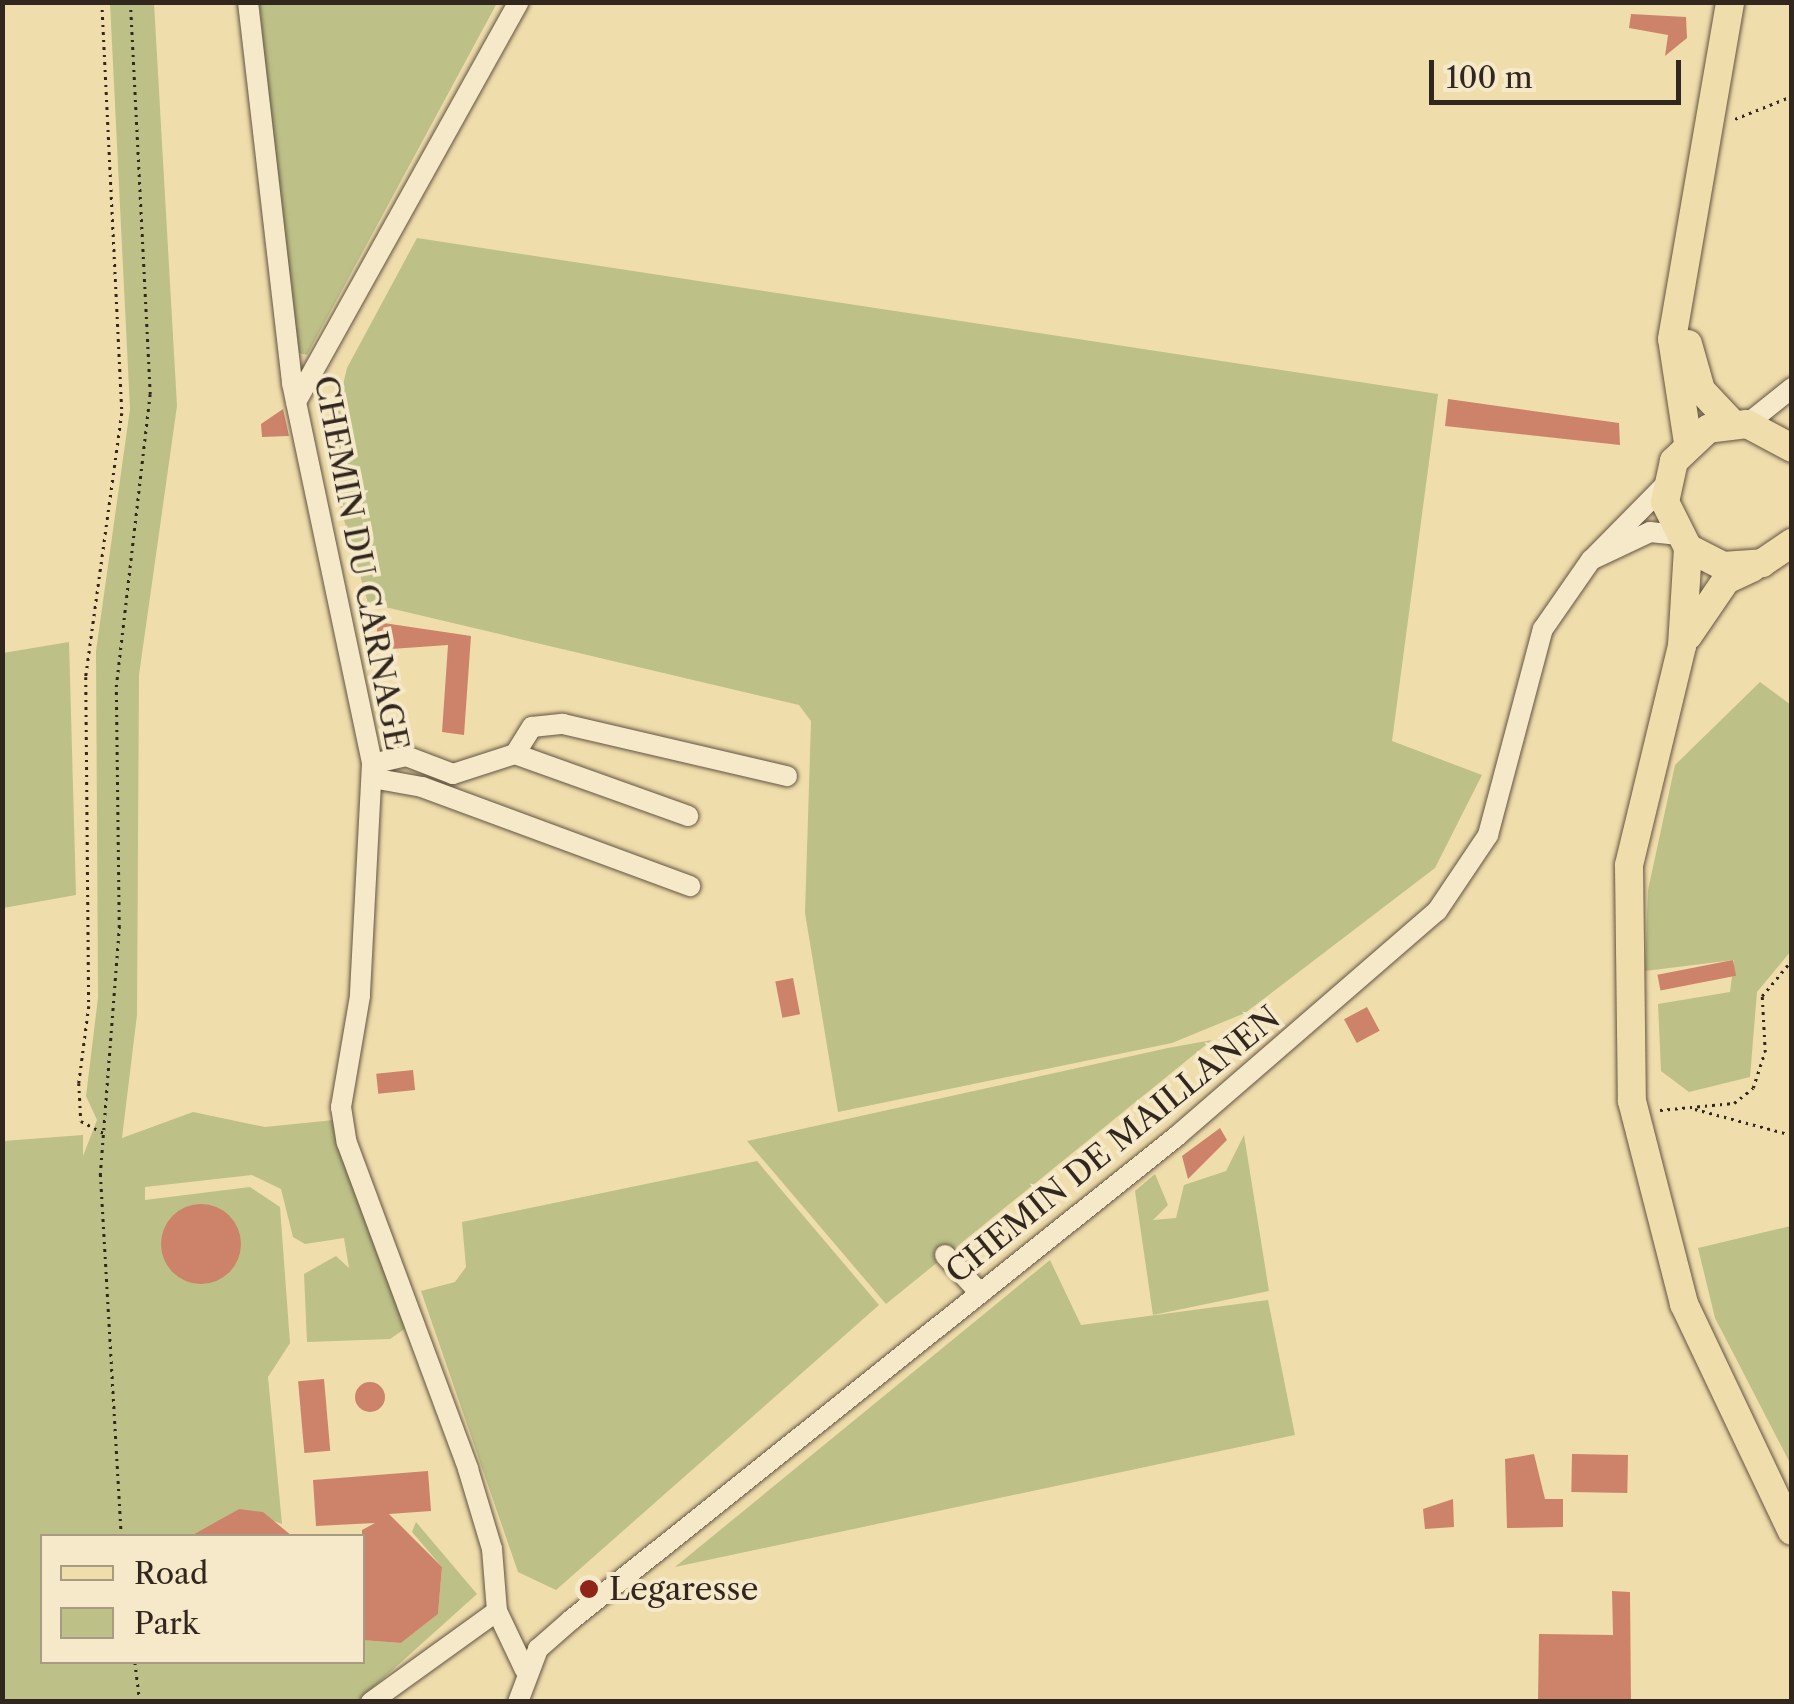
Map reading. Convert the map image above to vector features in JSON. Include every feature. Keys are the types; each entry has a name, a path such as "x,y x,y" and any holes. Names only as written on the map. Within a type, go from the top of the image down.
{"main road":[{"path":"1730,2 1672,339 1688,443 1666,484 1683,542 1682,646 1628,865 1624,1028 1634,1112 1684,1304 1792,1531"},
{"path":"1687,240 1692,367 1740,424 1792,448"},
{"path":"1688,443 1740,424"},
{"path":"1683,542 1723,566 1762,563"},
{"path":"1682,646 1726,580 1792,543"}],"street":[{"name":"CHEMIN DU CARNAGE","path":"248,2 296,402 372,771 360,996 341,1106 492,1549 497,1611 526,1670"},
{"path":"296,402 519,2"},
{"path":"1740,424 1792,388"},
{"name":"CHEMIN DE MAILLANEN","path":"526,1670 571,1620 980,1293 1437,910 1488,835 1543,629 1591,560 1666,484"},
{"path":"1591,560 1650,532 1683,542"},
{"path":"515,754 532,727 563,724 787,776"},
{"path":"372,771 406,756 453,774 515,754 688,816"},
{"path":"372,771 690,886"},
{"path":"945,1255 980,1293"},
{"path":"371,1702 497,1611"},
{"path":"518,1702 526,1670"}],"path":[{"path":"102,2 122,413 86,678 89,1006 79,1083 82,1120 104,1133"},
{"path":"121,1534 104,1133 118,946 116,688 150,394 130,2"},
{"path":"1708,120 1750,118 1792,96"},
{"path":"1634,1112 1734,1103 1753,1088 1764,1052 1762,996 1792,960"},
{"path":"1689,1108 1792,1135"},
{"path":"135,1664 140,1702"}],"green space":[{"path":"110,3 154,3 177,406 139,675 137,1015 122,1138 193,1112 265,1127 334,1120 406,1328 390,1339 307,1342 304,1274 336,1256 349,1268 344,1238 305,1244 293,1237 281,1189 252,1175 145,1187 145,1200 250,1187 280,1207 290,1343 268,1377 282,1524 239,1509 197,1534 40,1534 40,1664 365,1664 365,1640 401,1643 438,1614 442,1567 412,1532 416,1522 477,1594 358,1701 3,1702 3,1141 83,1135 83,1156 97,1120 86,1096 98,998 96,651 130,409"},
{"path":"259,3 497,3 307,355 294,352"},
{"path":"417,238 1438,394 1392,741 1482,775 1435,868 1245,1013 1172,1043 838,1112 805,913 811,721 799,705 368,603 326,457 347,368"},
{"path":"69,642 76,895 3,908 3,653"},
{"path":"1760,682 1791,705 1791,951 1757,992 1750,1077 1689,1092 1661,1071 1658,1004 1730,992 1734,960 1645,971 1648,890 1675,765"},
{"path":"1212,1040 886,1304 747,1141 1168,1048"},
{"path":"1244,1135 1269,1291 1153,1315 1135,1191 1155,1174 1168,1205 1153,1220 1176,1218 1184,1185 1226,1171"},
{"path":"757,1161 879,1305 556,1590 518,1572 421,1291 455,1282 466,1267 462,1222"},
{"path":"1792,1226 1791,1465 1715,1318 1698,1248"},
{"path":"1050,1260 1081,1325 1268,1300 1295,1435 675,1567"}],"building":[{"path":"1631,14 1686,17 1687,38 1665,56 1668,35 1629,28"},
{"path":"1448,399 1619,423 1620,445 1445,426"},
{"path":"283,409 289,436 262,437 261,424"},
{"path":"377,622 471,636 464,735 442,732 448,645 377,650"},
{"path":"1733,960 1736,976 1660,990 1657,975"},
{"path":"793,978 800,1014 782,1018 775,981"},
{"path":"1367,1007 1380,1031 1357,1043 1344,1019"},
{"path":"413,1070 415,1090 378,1094 376,1074"},
{"path":"1220,1128 1227,1140 1188,1179 1182,1156"},
{"path":"201,1204 216,1207 229,1216 238,1229 238,1259 229,1272 216,1281 201,1284 186,1281 173,1272 164,1259 161,1244 164,1229 173,1216 186,1207"},
{"path":"324,1379 330,1451 304,1453 298,1381"},
{"path":"370,1382 381,1386 385,1397 381,1408 370,1412 359,1408 355,1397 359,1386"},
{"path":"1534,1454 1545,1499 1563,1499 1563,1527 1507,1528 1505,1459"},
{"path":"1572,1454 1628,1455 1627,1493 1571,1492"},
{"path":"428,1471 431,1511 389,1514 442,1567 438,1614 401,1643 365,1640 362,1530 375,1523 316,1526 313,1480"},
{"path":"1453,1499 1454,1527 1425,1529 1423,1509"},
{"path":"239,1509 263,1512 290,1534 195,1534"},
{"path":"1612,1591 1630,1592 1631,1702 1538,1702 1539,1634 1613,1635"}],"place":[{"name":"Legaresse","path":"589,1589"}]}
